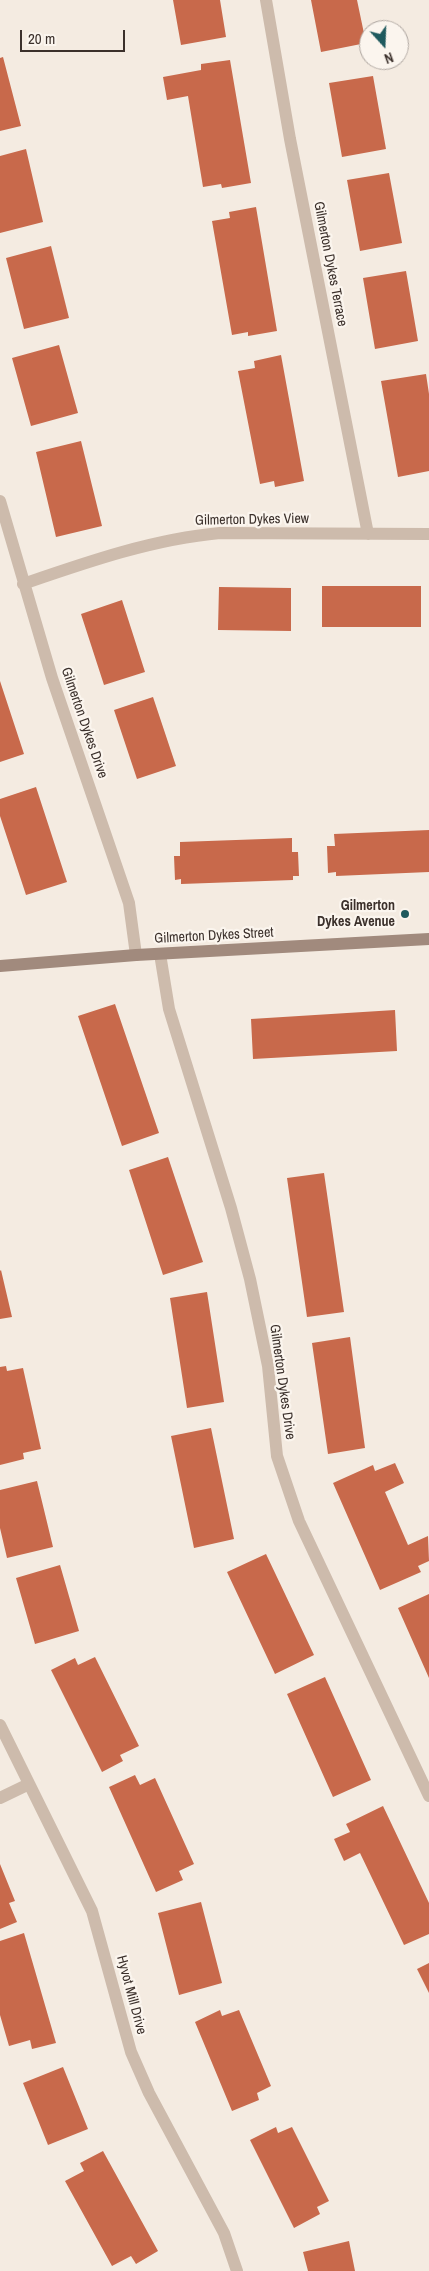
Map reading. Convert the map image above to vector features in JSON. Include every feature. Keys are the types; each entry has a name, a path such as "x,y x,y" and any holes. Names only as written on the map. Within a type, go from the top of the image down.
{"main road":[{"name":"Gilmerton Dykes Street","path":"0,966 136,955 429,939"}],"street":[{"name":"Gilmerton Dykes Terrace","path":"266,0 290,139 368,534"},
{"name":"Gilmerton Dykes Drive","path":"0,501 52,678 129,903 136,955"},
{"name":"Gilmerton Dykes View","path":"23,584 131,550 191,536 220,533 429,534"},
{"name":"Gilmerton Dykes Drive","path":"160,954 169,1009 231,1208 250,1279 268,1366 277,1456 299,1521 429,1796"},
{"name":"Hyvot Mill Drive","path":"0,1725 92,1911 131,2052 149,2093 224,2233 237,2271"},
{"path":"0,1798 29,1784"}],"building":[{"path":"173,0 220,0 226,37 181,45"},
{"path":"311,0 357,0 361,20 359,20 359,44 321,52"},
{"path":"3,57 21,126 0,131 0,58"},
{"path":"230,60 251,183 222,188 221,184 203,187 188,96 167,100 163,77 201,70 201,64"},
{"path":"373,76 386,149 342,157 329,83"},
{"path":"26,149 43,222 0,233 0,156"},
{"path":"389,173 402,243 360,251 347,180"},
{"path":"256,207 277,331 248,336 248,332 232,335 212,221 230,218 229,212"},
{"path":"51,246 69,318 24,329 6,258"},
{"path":"406,271 418,341 375,349 363,278"},
{"path":"59,345 78,413 31,426 12,358"},
{"path":"281,355 304,481 275,487 274,481 260,484 238,371 255,368 254,361"},
{"path":"426,374 429,394 429,471 398,477 381,381"},
{"path":"81,441 102,526 56,537 36,452"},
{"path":"322,586 421,586 421,627 322,627"},
{"path":"219,587 291,588 291,631 218,630"},
{"path":"122,600 145,672 104,685 81,614"},
{"path":"0,681 24,754 0,762"},
{"path":"153,697 176,766 137,779 114,710"},
{"path":"36,787 67,882 26,895 0,816 0,799"},
{"path":"429,830 429,872 336,876 336,872 328,873 327,846 335,846 334,834"},
{"path":"292,838 292,852 298,852 299,876 293,876 293,880 181,884 181,879 175,880 174,856 180,856 180,842"},
{"path":"115,1004 159,1133 122,1146 78,1016"},
{"path":"395,1010 397,1051 253,1059 251,1019"},
{"path":"168,1157 203,1262 163,1275 129,1170"},
{"path":"324,1173 344,1312 307,1317 287,1178"},
{"path":"0,1271 12,1317 0,1319"},
{"path":"207,1292 224,1402 187,1408 170,1298"},
{"path":"350,1337 365,1448 328,1454 312,1343"},
{"path":"6,1366 7,1371 23,1368 41,1449 23,1453 24,1459 0,1465 0,1367"},
{"path":"211,1428 234,1539 194,1548 171,1436"},
{"path":"395,1463 404,1483 385,1492 408,1545 428,1536 429,1561 418,1566 421,1572 380,1590 333,1483 373,1465 375,1471"},
{"path":"37,1481 53,1547 7,1558 0,1528 0,1490"},
{"path":"266,1554 314,1655 275,1674 227,1572"},
{"path":"60,1565 79,1631 35,1644 16,1578"},
{"path":"429,1594 429,1678 398,1608"},
{"path":"95,1657 139,1746 120,1755 123,1761 102,1772 51,1670 75,1658 78,1665"},
{"path":"325,1677 371,1780 333,1797 287,1694"},
{"path":"135,1775 140,1785 155,1778 194,1864 179,1871 183,1880 156,1892 109,1787"},
{"path":"383,1806 429,1903 429,1934 404,1945 360,1853 344,1861 334,1839 350,1832 346,1824"},
{"path":"0,1864 15,1901 9,1903 17,1922 0,1929"},
{"path":"201,1902 222,1983 179,1995 158,1913"},
{"path":"24,1933 56,2043 32,2049 30,2040 9,2046 0,2015 0,1941"},
{"path":"429,1963 429,1993 417,1969"},
{"path":"220,2010 222,2016 239,2010 271,2086 257,2093 259,2100 232,2111 195,2022"},
{"path":"63,2067 88,2129 48,2145 23,2083"},
{"path":"276,2127 278,2133 292,2127 329,2201 317,2207 320,2214 294,2228 250,2140"},
{"path":"103,2151 158,2251 136,2264 131,2256 112,2266 65,2181 84,2171 80,2163"},
{"path":"349,2241 355,2271 308,2271 303,2252"}],"place":[{"name":"Gilmerton Dykes Avenue","path":"405,914"}]}
